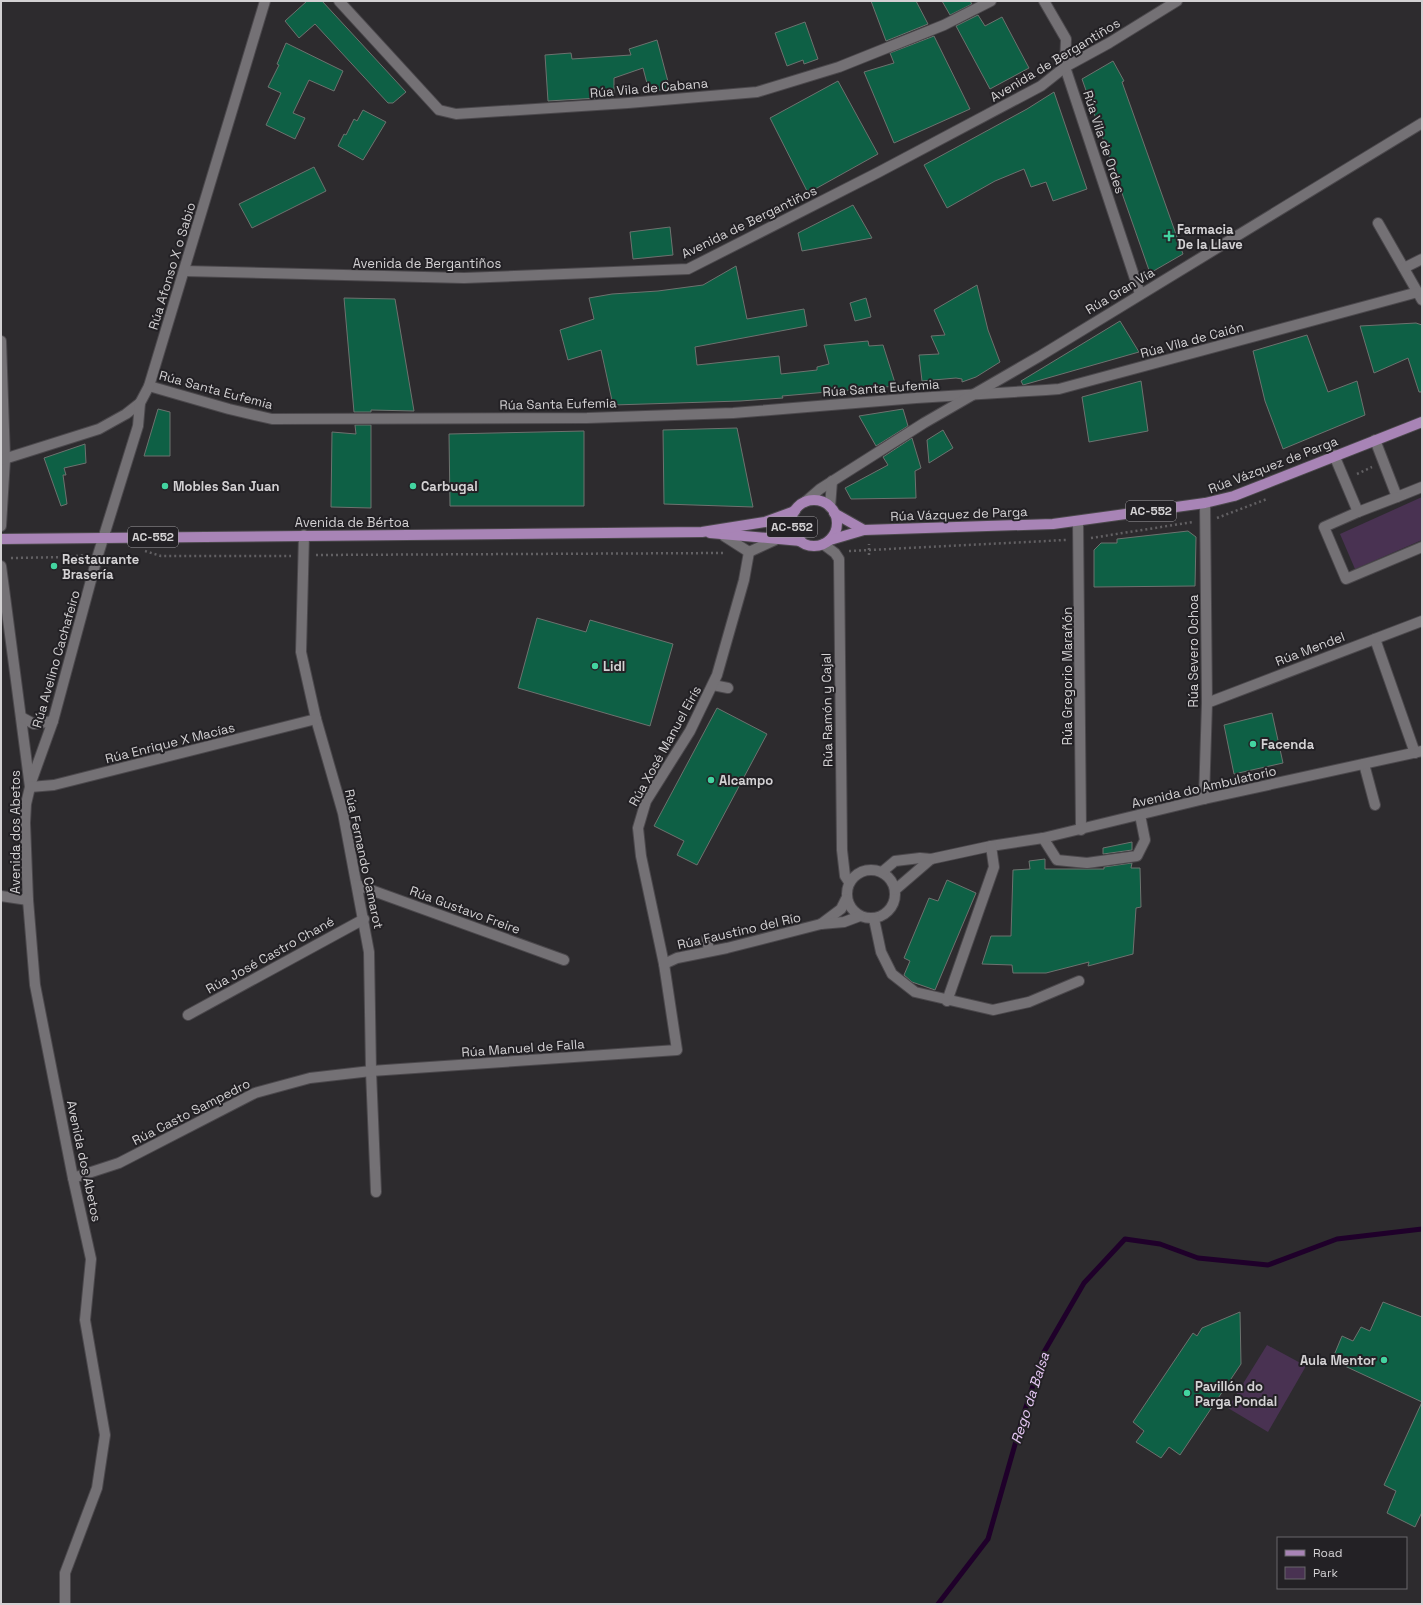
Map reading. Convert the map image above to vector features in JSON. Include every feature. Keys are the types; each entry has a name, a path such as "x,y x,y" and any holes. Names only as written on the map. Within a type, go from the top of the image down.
{"main road":[{"name":"Rúa Vázquez de Parga","path":"827,542 864,530 1030,525 1078,521 1205,504 1234,496 1334,455 1422,422"},
{"name":"AC-552","path":"832,510 837,526 827,542 808,545 801,542 792,530 792,517 795,511 805,502 818,501 864,530"},
{"name":"Avenida de Bértoa","path":"1,538 702,532 764,522 795,511"},
{"name":"Avenida de Bértoa","path":"702,532 724,536 801,542"}],"street":[{"name":"Rúa Afonso X o Sabio","path":"104,537 138,426 140,403 149,386 265,1"},
{"name":"Rúa Vila de Cabana","path":"339,1 439,110 456,114 628,103 757,92 839,67 944,25 991,1"},
{"name":"Rúa Vila de Ordes","path":"1044,1 1066,39 1065,67 1140,294"},
{"name":"Avenida de Bergantiños","path":"184,271 464,278 688,269 877,173 1034,90 1065,67 1109,43 1177,1"},
{"name":"Rúa Gran Vía","path":"805,502 832,481 924,423 1040,356 1422,123"},
{"path":"1378,224 1420,296"},
{"path":"1404,268 1422,259"},
{"name":"Rúa Vila de Caión","path":"971,396 1059,389 1420,296"},
{"path":"1,341 3,460 1,526"},
{"name":"Rúa Santa Eufemia","path":"149,386 229,409 272,419 587,418 733,413 916,398 971,396"},
{"path":"3,460 99,429 126,414 140,403"},
{"path":"1375,440 1397,497"},
{"path":"1334,455 1358,512"},
{"path":"832,481 832,510"},
{"path":"1422,487 1324,527 1346,580 1422,547"},
{"name":"Rúa Severo Ochoa","path":"1204,799 1207,703 1205,504"},
{"name":"Rúa Gregorio Marañón","path":"1078,521 1081,830"},
{"name":"Rúa Fernando Camarot","path":"304,535 301,652 316,719 343,813 369,952 371,1071 376,1192"},
{"path":"724,536 749,552 775,540"},
{"name":"Rúa Avelino Cachafeiro","path":"30,787 53,721 104,537"},
{"name":"Rúa Ramón y Cajal","path":"827,542 839,560 842,850 846,876 849,882"},
{"name":"Rúa Xosé Manuel Eirís","path":"677,1050 664,964 641,856 638,828 646,801 690,731 713,684 740,598 749,552"},
{"name":"Avenida dos Abetos","path":"1,566 30,787 26,804 25,823 28,900 35,985 73,1178 92,1259 85,1320 104,1435 97,1488 65,1573 65,1604"},
{"name":"Rúa Mendel","path":"1207,703 1422,620"},
{"path":"1374,639 1418,752"},
{"path":"713,684 728,688"},
{"path":"22,717 34,724 53,721"},
{"name":"Rúa Enrique X Macías","path":"30,787 54,785 316,719"},
{"name":"Avenida do Ambulatorio","path":"882,872 895,861 920,858 931,859 992,846 1043,838 1204,799 1418,752"},
{"path":"1364,764 1375,805"},
{"path":"1043,838 1057,860 1087,863 1137,856 1145,840 1140,815"},
{"path":"947,1001 994,867 992,846"},
{"name":"Avenida do Ambulatorio","path":"895,890 931,859"},
{"path":"875,870 882,872 893,882 895,890 895,898 888,912 874,918 860,916 853,910 846,899 846,890 849,882 860,871 875,870"},
{"name":"Rúa Gustavo Freire","path":"357,885 564,960"},
{"path":"1,896 28,900"},
{"name":"Rúa Faustino del Río","path":"821,924 841,909 846,899"},
{"name":"Rúa Faustino del Río","path":"664,964 677,958 740,945 821,924 844,922 860,916"},
{"path":"874,918 881,952 892,974 915,992 947,1001 993,1010 1029,1002 1079,981"},
{"name":"Rúa José Castro Chané","path":"188,1015 364,919"},
{"path":"707,938 709,951"},
{"name":"Rúa Manuel de Falla","path":"371,1071 677,1050"},
{"name":"Rúa Casto Sampedro","path":"73,1178 119,1163 255,1093 310,1078 371,1071"}],"path":[{"path":"1343,479 1384,463"},
{"path":"869,544 869,555"}],"green space":[{"path":"1422,497 1422,540 1355,569 1340,534"},
{"path":"1267,1345 1306,1366 1268,1432 1228,1408"}],"building":[{"path":"307,1 322,1 406,92 393,103 388,103 315,24 299,38 285,21"},
{"path":"871,1 916,1 928,24 886,41"},
{"path":"942,1 970,1 972,4 950,15"},
{"path":"978,15 985,26 1002,17 1029,68 990,89 956,26"},
{"path":"805,22 818,59 804,64 803,60 787,66 775,33"},
{"path":"934,36 970,109 894,143 864,72 894,63 890,53"},
{"path":"657,40 670,89 649,91 643,68 614,78 614,97 548,101 545,55 571,53 572,59 631,55 629,49"},
{"path":"286,43 343,71 334,91 309,80 293,113 305,118 295,139 266,125 281,93 268,87 279,65 277,64"},
{"path":"1113,61 1124,81 1122,82 1183,254 1150,273 1082,79"},
{"path":"838,81 878,154 808,193 770,118"},
{"path":"1054,92 1087,189 1053,201 1046,182 1031,187 1024,169 995,181 947,208 924,165 1027,109"},
{"path":"363,110 386,122 363,160 338,146 344,134 346,135 354,119 357,121"},
{"path":"314,167 326,191 252,228 239,204"},
{"path":"853,205 872,238 802,251 798,233"},
{"path":"670,227 673,255 633,259 630,232"},
{"path":"736,266 747,319 804,309 807,326 695,347 697,365 779,356 781,374 817,370 817,367 829,364 824,345 868,341 869,346 883,345 896,386 740,401 613,405 601,350 568,360 560,330 594,319 589,298 612,294 658,291 703,285"},
{"path":"977,285 988,330 1000,362 976,377 962,382 962,379 956,378 922,381 919,355 939,354 931,336 945,335 934,310"},
{"path":"344,298 395,299 414,411 371,410 371,412 354,412"},
{"path":"866,298 871,317 855,321 850,303"},
{"path":"1120,321 1139,352 1023,385 1021,381"},
{"path":"1416,323 1422,325 1422,392 1419,392 1408,358 1374,373 1360,326"},
{"path":"1307,335 1328,392 1357,381 1365,415 1283,449 1265,401 1253,351"},
{"path":"1141,381 1148,431 1089,442 1082,397"},
{"path":"158,409 170,412 170,456 144,456"},
{"path":"903,409 908,426 876,446 859,416"},
{"path":"355,425 371,425 371,508 331,507 332,432 356,434"},
{"path":"737,428 753,507 664,504 663,430"},
{"path":"943,430 953,448 929,463 927,440"},
{"path":"584,431 584,506 450,506 449,434"},
{"path":"912,438 921,468 915,471 916,498 851,499 845,488 888,465 883,457"},
{"path":"85,444 86,463 64,468 66,475 63,475 67,504 61,506 44,458"},
{"path":"1188,531 1196,537 1195,586 1094,587 1094,550 1101,543 1117,543 1117,539"},
{"name":"Lidl","path":"537,618 586,632 590,620 673,644 650,726 518,688"},
{"name":"Alcampo","path":"717,708 767,734 697,865 677,855 684,841 654,826"},
{"name":"Facenda","path":"1272,713 1283,763 1234,774 1224,725"},
{"path":"1132,842 1132,850 1103,854 1103,848"},
{"path":"1045,859 1045,869 1104,869 1104,867 1132,863 1131,868 1140,868 1141,907 1136,908 1133,954 1088,966 1089,962 1046,973 1013,973 1012,965 982,964 991,936 1011,936 1013,870 1030,869 1029,861"},
{"path":"947,880 976,893 935,990 912,982 904,975 910,961 904,958 929,898 938,901"},
{"path":"1383,1302 1422,1317 1422,1402 1332,1360 1342,1336 1353,1341 1361,1327 1370,1331"},
{"name":"Pavillón do Parga Pondal","path":"1240,1312 1241,1364 1180,1455 1169,1447 1161,1458 1136,1442 1144,1431 1133,1422 1193,1333 1197,1336 1202,1328"},
{"path":"1422,1402 1422,1512 1415,1527 1387,1513 1396,1491 1384,1485"}],"waterway":[{"name":"Rego da Balsa","path":"938,1604 988,1539 1024,1413 1044,1352 1084,1283 1125,1239 1160,1244 1198,1258 1268,1265 1337,1239 1422,1229"}],"place":[{"name":"Farmacia De la Llave","path":"1169,236"},
{"name":"Mobles San Juan","path":"165,486"},
{"name":"Carbugal","path":"413,486"},
{"name":"Restaurante Brasería","path":"54,566"},
{"name":"Lidl","path":"595,666"},
{"name":"Facenda","path":"1253,744"},
{"name":"Alcampo","path":"711,780"},
{"name":"Aula Mentor","path":"1384,1360"},
{"name":"Pavillón do Parga Pondal","path":"1187,1393"}]}
